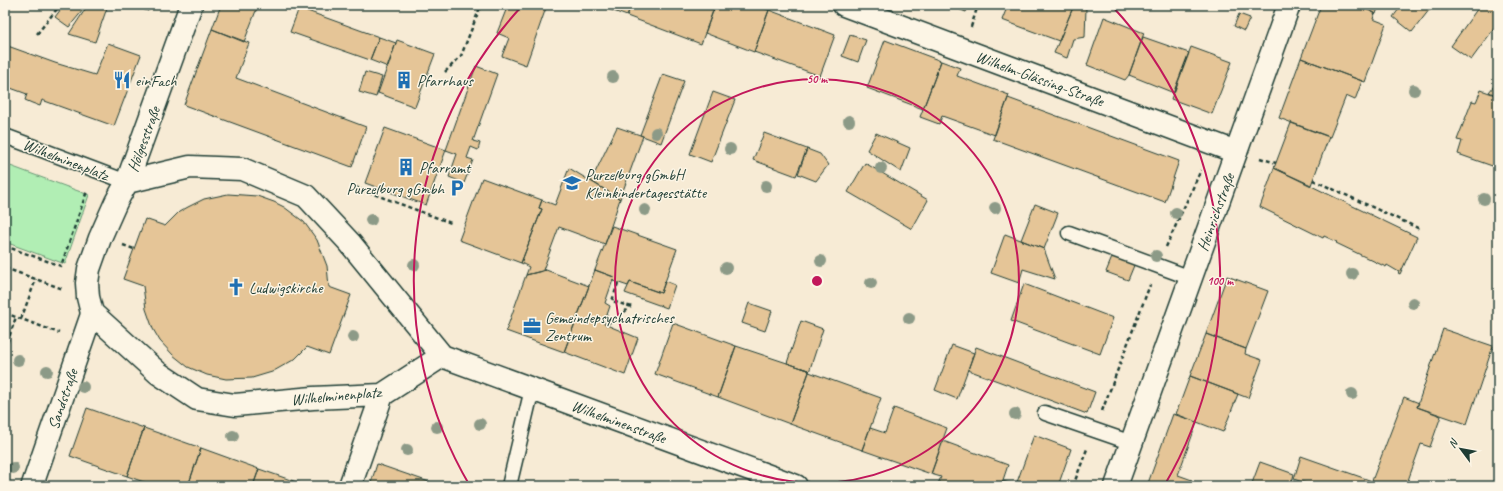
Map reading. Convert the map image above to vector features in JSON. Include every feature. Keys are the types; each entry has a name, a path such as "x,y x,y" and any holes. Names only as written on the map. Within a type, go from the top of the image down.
{"street":[{"name":"Hölgesstraße","path":"128,182 191,5"},
{"name":"Heinrichstraße","path":"1116,486 1289,5"},
{"name":"Wilhelm-Glässing-Straße","path":"858,7 1236,152"},
{"name":"Wilhelminenplatz","path":"190,167 242,169 306,196 350,242 442,356 382,394 235,405 197,399 158,373 90,305 87,283 90,269 100,238 116,202 128,182 190,167"},
{"name":"Sandstraße","path":"32,486 82,340 90,305"},
{"name":"Wilhelminenstraße","path":"442,356 796,486"},
{"path":"350,486 382,394"}],"lane":[{"name":"Wilhelminenplatz","path":"5,136 128,182"},
{"path":"1069,233 1191,278"},
{"path":"509,486 532,389"},
{"path":"1044,413 1132,442"}],"path":[{"path":"445,72 461,56 481,5"},
{"path":"37,34 56,10 59,12"},
{"path":"1260,158 1276,163"},
{"path":"1313,180 1420,229"},
{"path":"355,187 451,223"},
{"path":"5,246 61,266 87,192"},
{"path":"122,245 134,249"},
{"path":"5,268 36,279 90,305"},
{"path":"21,319 36,279"},
{"path":"607,324 632,307 612,301 618,283"},
{"path":"5,313 82,340"},
{"path":"5,349 16,317"}],"green space":[{"path":"5,164 89,195 65,264 5,242"}],"building":[{"path":"64,5 76,5 83,10 69,27 55,17"},
{"path":"88,5 108,5 95,42 69,34"},
{"path":"130,5 151,5 148,11"},
{"path":"221,5 249,5 257,8 244,42 212,29"},
{"path":"508,5 547,5 526,65 502,56 509,38 497,33"},
{"path":"597,5 631,5 627,16"},
{"path":"631,5 715,6 701,44 627,16"},
{"path":"715,5 755,5 769,10 754,52 705,33"},
{"path":"948,5 969,5 966,12"},
{"path":"1008,5 1074,5 1059,41 1002,20"},
{"path":"1074,5 1086,8 1085,37 1073,39 1067,58 1054,53"},
{"path":"1321,5 1358,5 1375,13 1373,19 1386,24 1365,82 1301,58"},
{"path":"1358,5 1379,5 1376,14"},
{"path":"1402,5 1433,5 1412,32 1393,17"},
{"path":"1480,5 1498,5 1498,23 1471,60 1451,46"},
{"path":"299,8 379,37 370,60 290,32"},
{"path":"769,10 835,35 820,76 754,52"},
{"path":"1239,14 1250,18 1244,31 1234,26"},
{"path":"1104,17 1144,33 1129,75 1125,80 1087,65"},
{"path":"212,29 249,43 236,78 366,127 352,167 184,105"},
{"path":"850,35 866,40 858,62 842,56"},
{"path":"379,37 396,43 388,67 370,60"},
{"path":"1143,37 1189,53 1174,93 1129,75"},
{"name":"Pfarrhaus","path":"397,40 435,54 415,107 378,93"},
{"path":"885,40 941,61 923,109 867,88"},
{"path":"108,43 141,55 114,126 42,100 40,106 25,100 27,94 5,86 5,45 55,63 95,75"},
{"path":"1191,47 1232,62 1212,114 1171,99"},
{"path":"1301,58 1362,81 1355,100 1346,96 1330,137 1279,118"},
{"path":"941,61 960,68 957,76 1009,95 995,135 942,116 939,124 920,117"},
{"path":"476,66 497,74 473,141 480,143 478,150 471,147 467,158 473,160 464,183 449,177 457,154 446,150"},
{"path":"365,72 382,77 376,97 359,92"},
{"path":"663,74 684,81 661,143 640,135"},
{"path":"1498,81 1498,96 1489,92"},
{"path":"1481,90 1498,96 1498,168 1458,154 1462,141 1457,140 1472,101 1476,102"},
{"path":"713,92 735,100 711,162 690,154"},
{"path":"1008,98 1179,161 1165,202 993,139"},
{"path":"1291,123 1329,137 1311,185 1274,168"},
{"path":"617,127 643,136 620,199 591,181"},
{"name":"Pfarramt","path":"385,128 446,150 426,205 365,183"},
{"path":"764,133 807,149 796,176 753,160"},
{"path":"876,133 910,148 901,172 867,150"},
{"path":"807,149 820,154 828,165 816,181 798,174"},
{"path":"865,163 928,200 912,229 848,192"},
{"path":"569,168 620,199 605,244 559,227 543,270 546,270 526,275 529,267 521,263 542,209 539,208 542,200 555,205"},
{"path":"1274,168 1417,237 1400,274 1387,265 1386,267 1336,243 1337,242 1324,236 1323,238 1260,207"},
{"path":"482,178 542,200 539,208 542,209 521,263 459,240"},
{"name":"Ludwigskirche","path":"228,194 257,196 284,207 304,222 317,240 327,266 329,287 351,295 329,355 307,347 295,359 272,372 252,378 226,379 207,375 188,367 173,355 160,341 153,329 146,309 143,286 123,279 145,219 165,226 179,212 188,207 204,199"},
{"path":"1035,204 1058,213 1044,249 1021,240"},
{"path":"612,226 677,249 661,293 630,282 628,286 613,281 614,277 595,270"},
{"path":"1005,234 1044,249 1055,279 1023,269 1019,283 991,273"},
{"path":"1113,255 1135,263 1128,280 1106,272"},
{"path":"546,270 589,286 564,352 506,331 526,275"},
{"path":"595,270 614,277 605,303 610,306 604,324 638,338 625,375 564,352"},
{"path":"1227,276 1268,291 1246,349 1206,334"},
{"path":"665,281 675,285 667,308 625,293 630,282 661,293"},
{"path":"1024,284 1113,318 1100,354 1011,321"},
{"path":"749,303 772,311 765,331 742,323"},
{"path":"801,321 823,329 809,372 808,370 787,363"},
{"path":"673,323 736,346 718,397 655,374"},
{"path":"1443,329 1493,346 1467,424 1417,407"},
{"path":"1206,334 1246,349 1245,354 1262,360 1248,398 1190,376"},
{"path":"952,345 974,353 957,399 935,390"},
{"path":"736,346 808,370 809,372 790,424 718,397"},
{"path":"976,347 1095,392 1087,414 968,370"},
{"path":"809,372 881,398 862,450 790,424"},
{"path":"1190,376 1238,394 1223,432 1176,414"},
{"path":"1404,397 1419,403 1417,407 1441,416 1430,447 1421,444 1406,486 1370,486"},
{"path":"87,408 144,428 127,476 70,456"},
{"path":"894,408 947,428 931,474 862,450 870,428 885,433"},
{"path":"1173,414 1197,422 1178,475 1192,480 1190,486 1147,486"},
{"path":"144,428 201,448 188,486 155,486 127,476"},
{"path":"1034,435 1071,449 1058,486 1001,486 1003,481 1016,485"},
{"path":"943,441 1008,465 1001,486 937,486 941,477 931,474"},
{"path":"201,448 259,469 253,486 188,486"},
{"path":"1301,456 1372,481 1370,486 1313,486 1294,479"},
{"path":"1260,462 1294,474 1291,486 1251,486"},
{"path":"377,464 432,483 431,486 370,486"},
{"path":"259,469 308,486 253,486"}],"place":[{"name":"einFach","path":"122,80"},
{"name":"Pfarrhaus","path":"404,80"},
{"name":"Pfarramt","path":"406,167"},
{"name":"Purzelburg gGmbH Kleinkindertagesstätte","path":"572,183"},
{"name":"Purzelburg gGmbh","path":"457,188"},
{"name":"Ludwigskirche","path":"236,287"},
{"name":"Gemeindepsychatrisches Zentrum","path":"532,326"}]}
